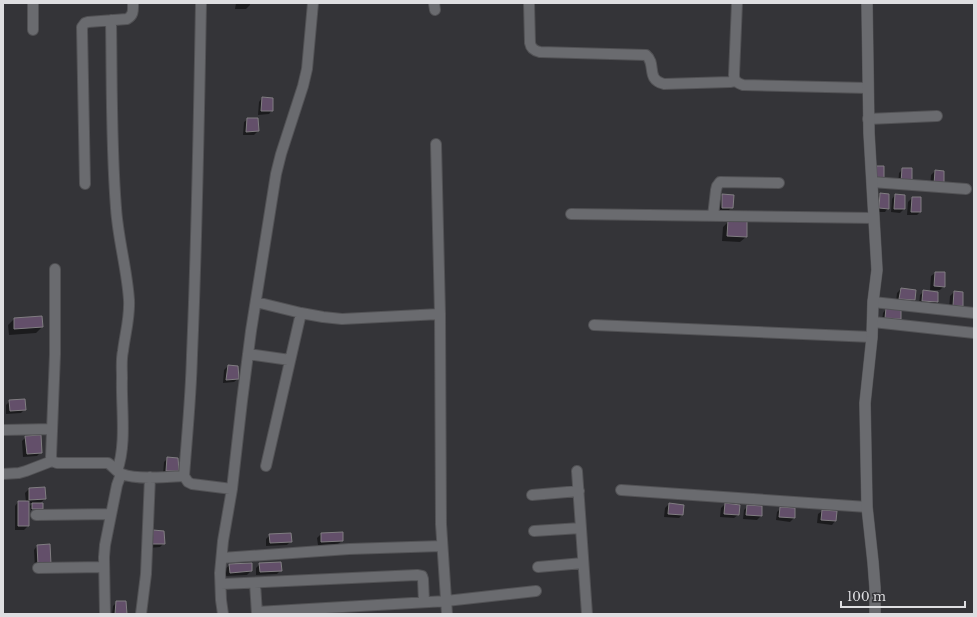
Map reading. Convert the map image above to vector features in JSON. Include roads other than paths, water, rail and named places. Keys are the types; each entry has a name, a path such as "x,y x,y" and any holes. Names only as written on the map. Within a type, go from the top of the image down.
{"street":[{"path":"33,3 33,30"},
{"path":"85,184 82,27 88,22 124,19 130,17 133,10 133,3"},
{"path":"201,3 198,205 193,350 184,476 188,482 192,484 232,489"},
{"path":"223,614 221,584 223,541 232,489 248,354 276,174 303,86 313,3"},
{"path":"529,3 531,48 540,52 646,55 650,60 653,78 664,84 735,81 739,84 868,88"},
{"path":"735,81 737,3"},
{"path":"867,3 868,119 877,270 865,403 867,507 875,588 875,614"},
{"path":"105,614 105,545 119,473 122,437 122,353 128,323 129,301 127,280 118,231 116,208 111,20"},
{"path":"868,119 937,116"},
{"path":"436,144 440,314 441,524 447,614"},
{"path":"713,216 716,190 720,182 779,183"},
{"path":"872,182 966,189"},
{"path":"571,214 874,218"},
{"path":"52,461 55,354 55,269"},
{"path":"256,302 301,313 342,319 440,314"},
{"path":"874,302 974,313"},
{"path":"266,466 301,313"},
{"path":"873,322 974,333"},
{"path":"594,325 872,337"},
{"path":"248,354 290,360"},
{"path":"3,430 52,429"},
{"path":"3,474 19,473 52,461 57,463 108,463 112,465 119,473 134,477 184,476"},
{"path":"578,471 587,614"},
{"path":"141,614 146,574 150,477"},
{"path":"621,490 867,507"},
{"path":"532,495 579,491"},
{"path":"36,515 111,514"},
{"path":"534,531 581,528"},
{"path":"222,558 349,549 442,546"},
{"path":"538,567 583,563"},
{"path":"38,568 104,567"},
{"path":"221,584 420,575 423,579 424,602"},
{"path":"255,583 257,613 446,601 536,591"}]}
